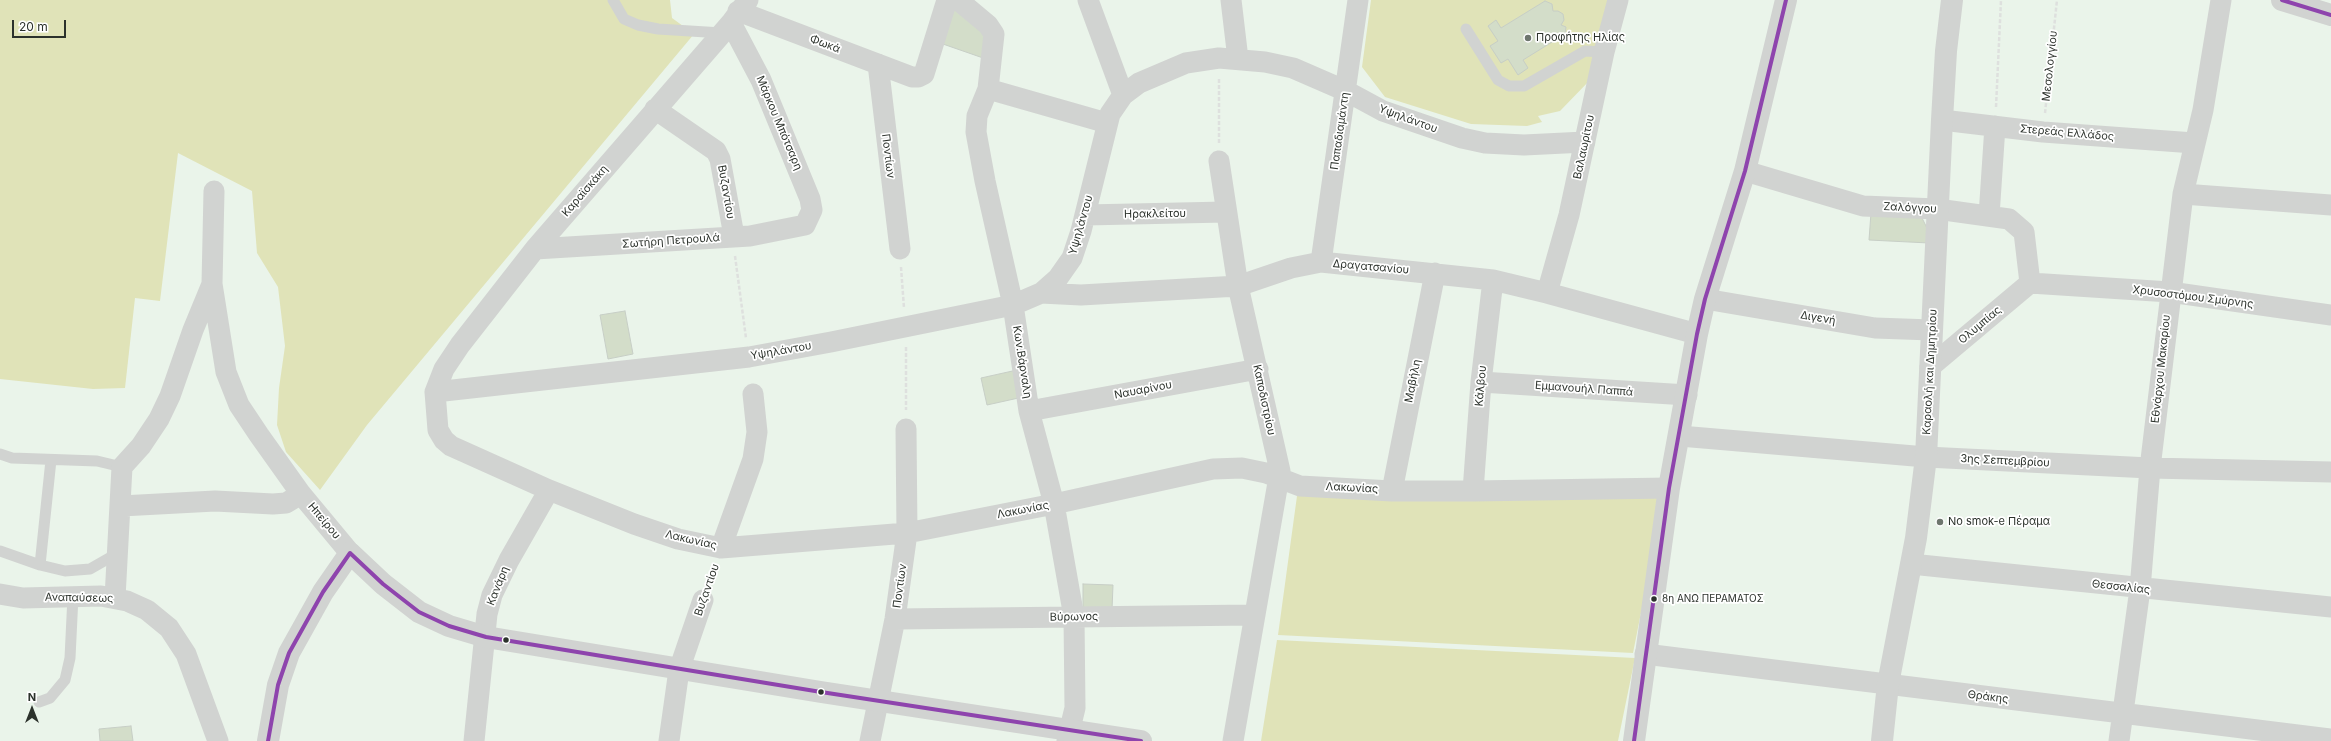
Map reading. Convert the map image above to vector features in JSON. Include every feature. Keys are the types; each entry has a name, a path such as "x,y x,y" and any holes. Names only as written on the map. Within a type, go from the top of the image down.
{"street":[{"name":"Φωκά","path":"735,17 878,64 912,77 924,74 947,0"},
{"name":"Κων.Βάρναλη","path":"958,0 988,25 994,34 988,88 978,116 976,132 985,181 1013,304 1029,411 1054,504 1074,617 1076,736"},
{"path":"1088,0 1123,95"},
{"path":"1228,58 1231,0"},
{"name":"Παπαδιαμάντη","path":"1322,262 1358,0"},
{"name":"Βαλαωρίτου","path":"1547,292 1569,215 1604,52 1618,0"},
{"path":"1634,741 1645,654 1670,488 1697,334 1706,298 1745,171 1786,0"},
{"name":"Καραολή και Δημητρίου","path":"1882,741 1888,684 1911,564 1926,457 1942,120 1946,51 1952,0"},
{"name":"Εθνάρχου Μακαρίου","path":"2119,741 2140,589 2150,468 2183,194 2203,110 2220,0"},
{"path":"2282,0 2331,15"},
{"name":"Καραϊσκάκη","path":"435,392 444,369 460,346 535,249 735,17"},
{"name":"Μάρκου Μπότσαρη","path":"735,17 810,199 812,210 806,225"},
{"name":"Υψηλάντου","path":"435,392 749,357 830,342 1013,304 1041,293 1058,278 1072,258 1085,215 1110,114 1123,95 1139,83 1186,63 1228,58 1293,68 1346,91 1383,111 1462,138 1485,143 1524,145 1585,142"},
{"name":"Ποντίων","path":"878,64 900,249"},
{"path":"988,88 1107,123"},
{"name":"Βυζαντίου","path":"655,109 716,151 720,159 734,236"},
{"name":"Στερεάς Ελλάδος","path":"1942,120 2043,132 2194,143"},
{"path":"1989,216 1995,126"},
{"name":"Καποδιστρίου","path":"1219,161 1238,286 1280,471 1253,615 1233,741"},
{"name":"Ζαλόγγου","path":"1745,171 1863,206 1937,210 2009,219 2024,232 2030,283"},
{"name":"Ηπείρου","path":"214,191 212,284 226,372 239,405 301,494 350,553 383,584 419,612 449,626 486,637 680,670 877,700 1076,736 1141,741"},
{"path":"2183,194 2331,205"},
{"name":"Ηρακλείτου","path":"1085,215 1226,212"},
{"name":"Σωτήρη Πετρουλά","path":"535,249 750,236 806,225"},
{"name":"Δραγατσανίου","path":"1041,293 1081,295 1238,286 1291,268 1322,262 1493,280 1547,292 1697,334"},
{"name":"Μαβήλη","path":"1392,490 1435,273"},
{"name":"Κάλβου","path":"1473,491 1481,382 1493,280"},
{"name":"Χρυσοστόμου Σμύρνης","path":"2030,283 2170,292 2331,315"},
{"name":"Ολυμπίας","path":"1930,367 2030,283"},
{"path":"115,598 122,467 141,446 159,419 170,396 193,330 212,284"},
{"name":"Διγενή","path":"1706,298 1875,328 1932,330"},
{"name":"Ναυαρίνου","path":"1029,411 1258,369"},
{"name":"Εμμανουήλ Παππά","path":"1481,382 1687,395"},
{"name":"Λακωνίας","path":"435,392 438,430 444,440 451,446 549,490 678,539 721,548 907,533 1054,504 1213,468 1242,468 1266,473 1300,486 1392,490 1473,491 1670,488"},
{"path":"721,548 753,459 757,432 753,394"},
{"name":"Ποντίων","path":"870,741 877,700 895,619 907,533 906,428"},
{"name":"3ης Σεπτεμβρίου","path":"1680,436 1926,457 2150,468 2331,472"},
{"name":"Κανάρη","path":"474,741 486,637 487,614 492,595 509,560 549,490"},
{"path":"121,506 215,501 286,503 301,494"},
{"path":"268,741 278,685 289,653 323,592 350,553"},
{"name":"Θεσσαλίας","path":"1911,564 2140,589 2331,607"},
{"name":"Αναπαύσεως","path":"0,594 23,598 73,596 115,598 139,605 147,610 169,628 186,654 218,741"},
{"name":"Βυζαντίου","path":"669,741 680,670 703,600"},
{"name":"Βύρωνος","path":"895,619 1253,615"},
{"name":"Θράκης","path":"1645,654 2331,740"}],"lane":[{"path":"613,0 624,19 638,25 658,29 735,17"},
{"path":"1466,29 1498,80 1509,86 1524,86 1585,51 1604,52"},
{"path":"0,454 12,458 97,461 122,467"},
{"path":"40,565 51,460"},
{"path":"0,551 40,565 65,571 90,569 118,553"},
{"path":"39,702 50,698 65,680 70,658 73,596"}],"path":[{"path":"1995,126 2001,0"},
{"name":"Μεσολογγίου","path":"2043,132 2057,0"},
{"path":"1219,161 1228,58"},
{"path":"734,236 749,357"},
{"name":"Βυζαντίου","path":"703,600 721,548"}],"green space":[{"path":"0,0 670,0 672,18 694,34 367,425 320,490 286,452 277,425 279,388 285,346 278,287 257,253 252,191 178,153 160,301 135,298 125,388 93,389 0,379"},
{"path":"1371,0 1609,0 1592,78 1560,111 1538,116 1542,122 1527,126 1471,124 1385,97 1362,67"},
{"path":"1297,496 1664,496 1633,653 1278,635"},
{"path":"1277,640 1635,658 1618,741 1261,741"}],"building":[{"path":"950,1 987,29 986,59 940,43"},
{"name":"Προφήτης Ηλίας","path":"1545,1 1552,4 1553,11 1558,11 1563,14 1564,20 1561,25 1566,27 1565,34 1523,60 1528,68 1518,75 1508,59 1501,63 1490,46 1498,41 1488,26 1496,20 1501,28"},
{"path":"1871,213 1921,216 1929,232 1929,243 1869,240"},
{"path":"625,311 633,354 608,359 600,315"},
{"path":"1017,370 1023,397 987,405 981,378"},
{"path":"1083,584 1113,585 1112,610 1083,610"},
{"path":"131,726 133,741 100,741 99,729"}],"transit line":[{"path":"1634,741 1669,488 1697,334 1705,299 1745,171 1786,0"},
{"path":"2282,0 2331,15"},
{"path":"268,741 278,685 289,653 323,592 350,553 383,584 419,612 449,626 486,637 821,692 1141,741"}],"place":[{"name":"Προφήτης Ηλίας","path":"1528,38"},
{"name":"No smok-e Πέραμα","path":"1940,522"},
{"name":"8η ΑΝΩ ΠΕΡΑΜΑΤΟΣ","path":"1654,599"}]}
